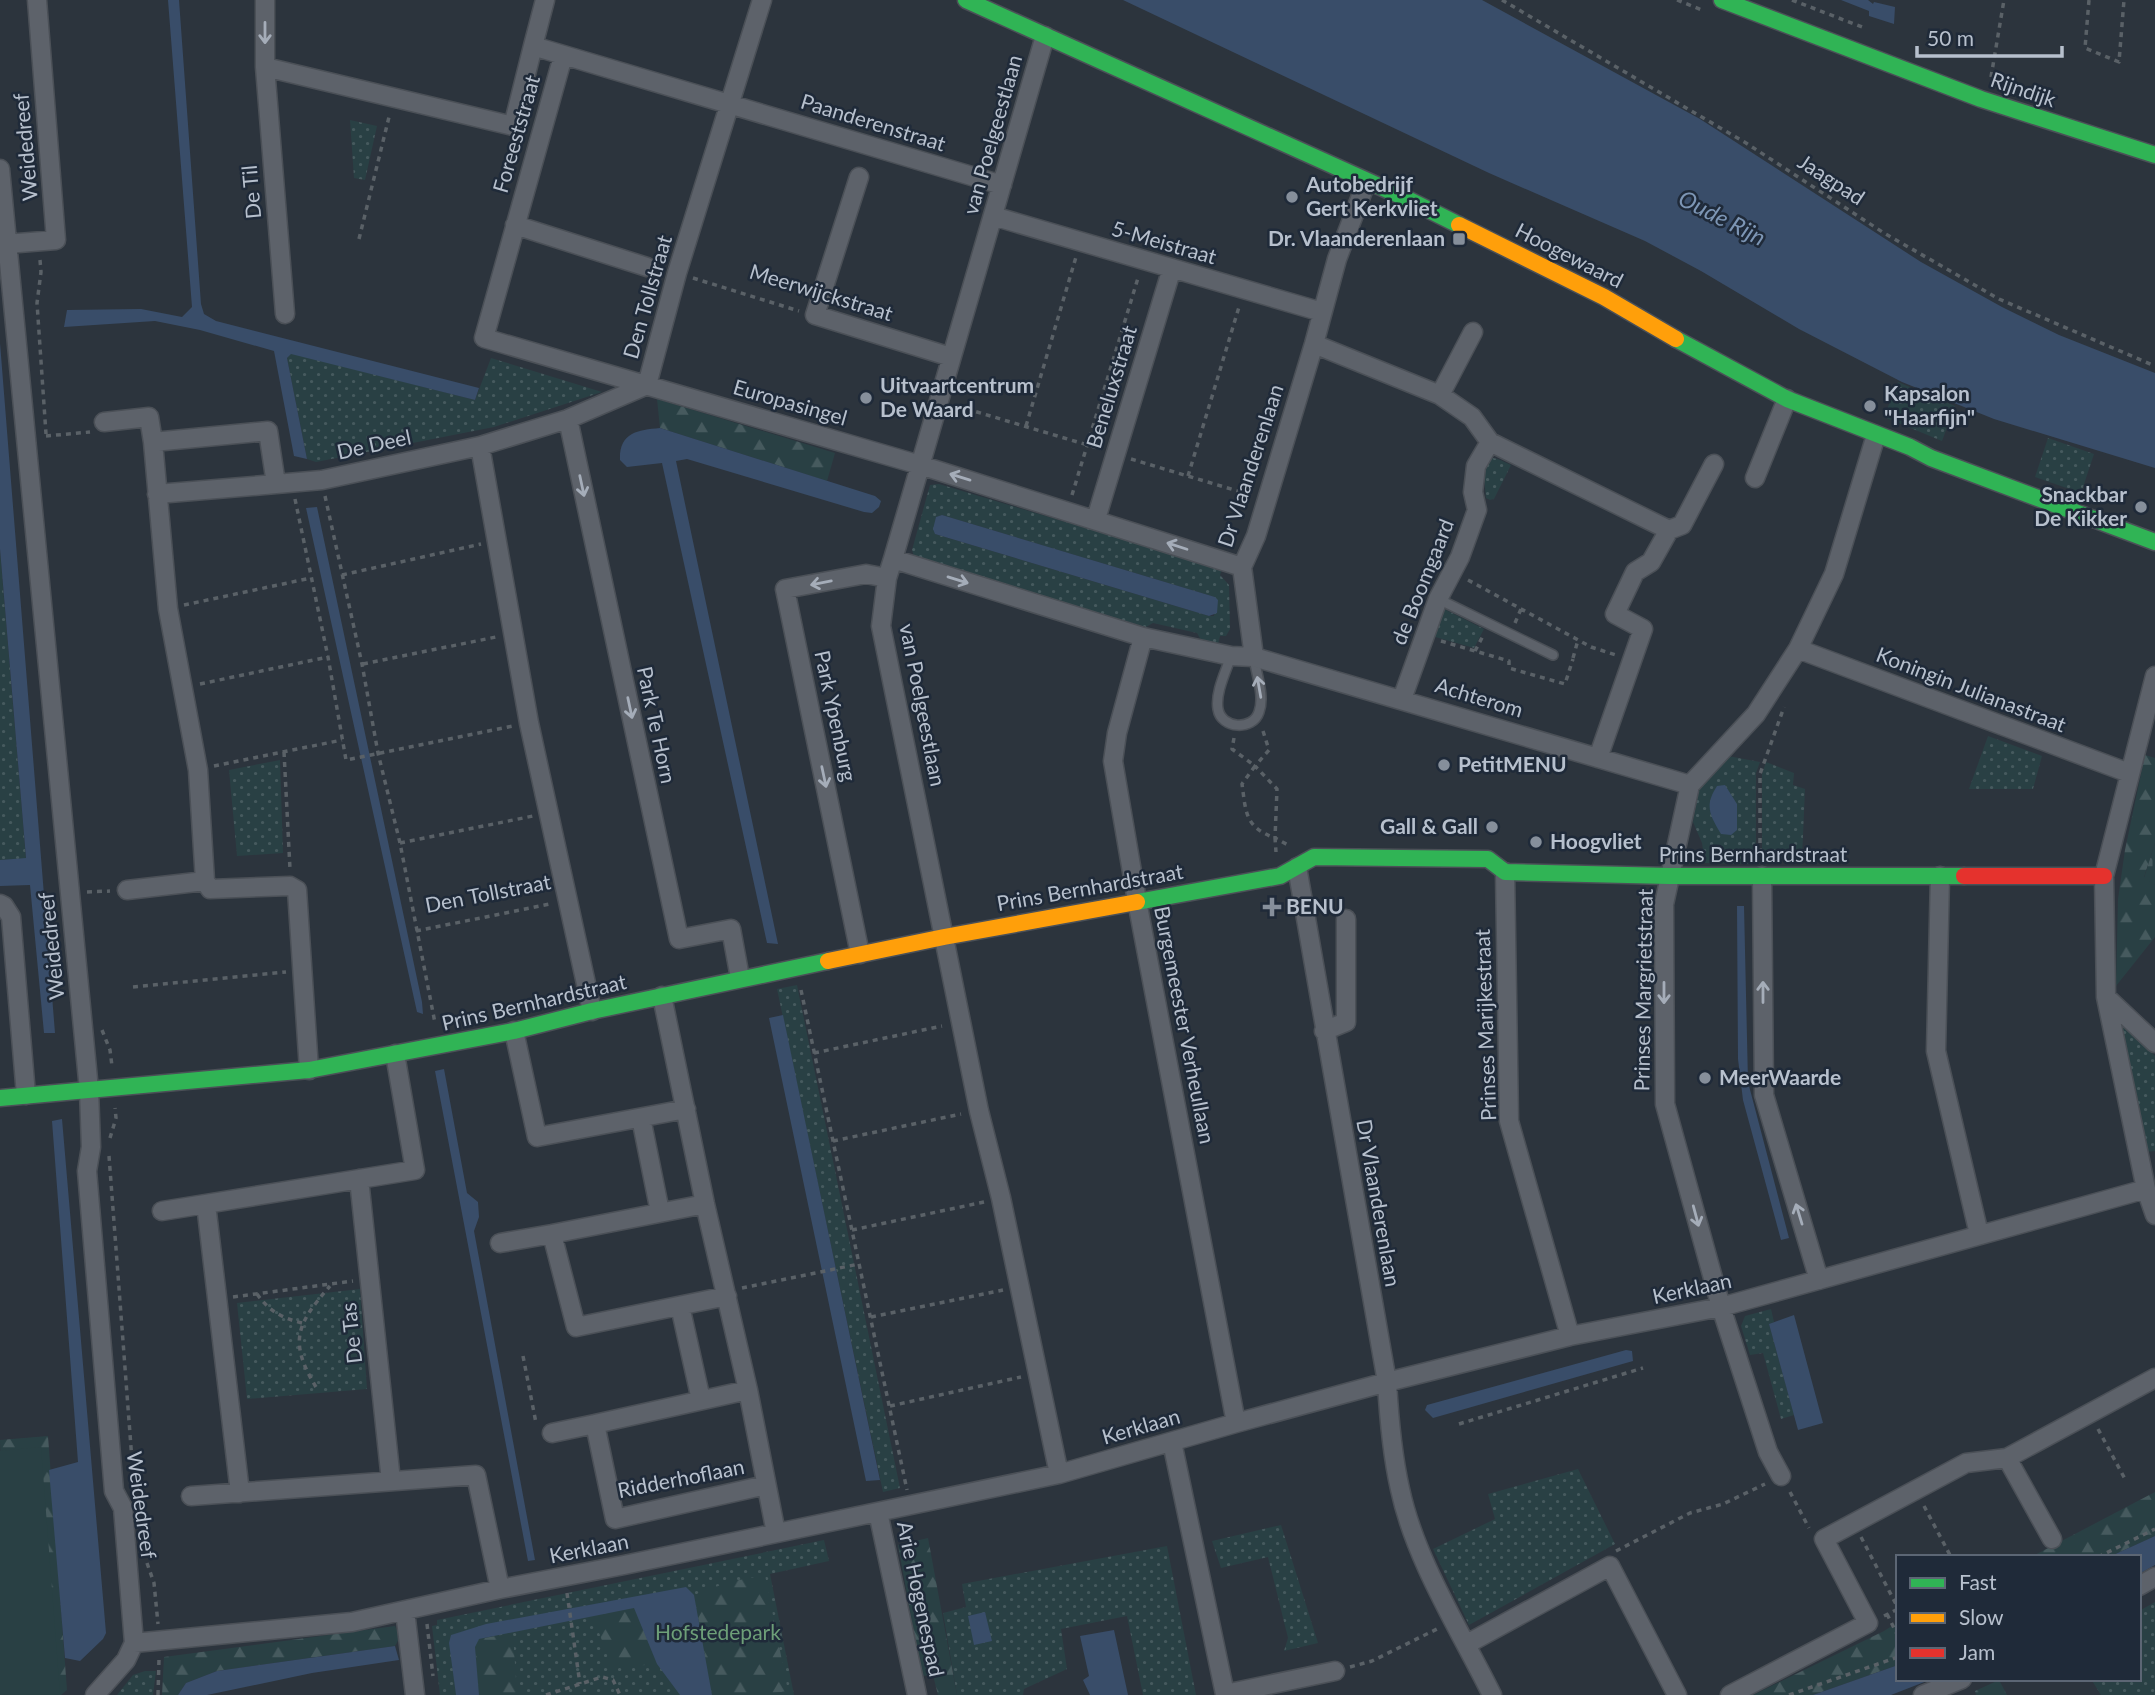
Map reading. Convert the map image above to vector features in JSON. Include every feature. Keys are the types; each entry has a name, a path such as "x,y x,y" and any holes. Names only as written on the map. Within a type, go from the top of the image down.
{"street":[{"name":"Weidedreef","path":"6,244 56,240 37,0"},
{"name":"De Til","path":"265,0 265,67 285,314"},
{"name":"Foreeststraat","path":"545,0 533,46 731,104"},
{"name":"Den Tollstraat","path":"592,1011 529,723 480,446 568,419 647,385 677,273 762,0"},
{"name":"Hoogewaard","path":"966,0 1403,198 1604,297 1711,360 1787,399 2059,507 2155,542"},
{"name":"Rijndijk","path":"1722,0 1980,99 2155,155"},
{"name":"van Poelgeestlaan","path":"1045,36 892,559 881,626 979,1111 1001,1198 1059,1474"},
{"path":"265,67 513,126 533,46"},
{"name":"Foreeststraat","path":"484,338 563,56"},
{"name":"Paanderenstraat","path":"731,104 1002,185"},
{"name":"Weidedreef","path":"0,169 89,1090 91,1147 87,1171 114,1491 122,1508 134,1643"},
{"path":"815,315 859,177"},
{"name":"Dr Vlaanderenlaan","path":"1254,657 1242,567 1256,536 1337,259 1366,183"},
{"name":"5-Meistraat","path":"993,216 1322,312"},
{"name":"Foreeststraat","path":"515,225 647,267"},
{"name":"Beneluxstraat","path":"1096,519 1172,268"},
{"name":"Meerwijckstraat","path":"815,315 951,357"},
{"path":"1440,395 1473,332"},
{"name":"Europasingel","path":"484,338 920,465 1242,567"},
{"path":"1314,344 1440,395 1472,417 1490,442 1669,530"},
{"path":"1755,478 1787,399"},
{"path":"104,422 149,417 168,609 198,769 205,881 210,889 290,886 297,890 309,1070"},
{"name":"Park Te Horn","path":"568,419 678,939 731,929 740,978"},
{"path":"153,442 268,431 284,484"},
{"path":"1690,785 1756,713 1798,649 1834,574 1877,435"},
{"name":"de Boomgaard","path":"1402,699 1438,599 1477,510 1473,492 1476,466 1490,442"},
{"name":"De Deel","path":"157,494 322,480 480,446"},
{"path":"1598,758 1643,629 1615,614 1635,572 1651,562 1669,530 1682,525 1714,464"},
{"path":"892,559 1143,637 1231,656 1254,657"},
{"name":"Park Ypenburg","path":"860,954 785,589 866,573 887,578"},
{"name":"Burgemeester Verheullaan","path":"1143,637 1117,733 1113,761 1236,1423"},
{"name":"Koningin Julianastraat","path":"1798,649 2129,773"},
{"name":"Achterom","path":"1254,657 1690,785"},
{"path":"2155,676 2104,876 2106,997 2146,1189 2155,1215"},
{"name":"Prinses Margrietstraat","path":"1690,785 1664,904 1665,1104 1721,1307 1768,1452 1781,1476"},
{"name":"Prins Bernhardstraat","path":"0,1098 309,1070 514,1031 740,978 944,937 1280,876 1314,858 1488,859 1505,872 1669,876 2104,876"},
{"name":"Dr Vlaanderenlaan","path":"1297,867 1387,1382 1390,1439 1400,1492 1426,1568 1492,1695"},
{"name":"Prinses Marijkestraat","path":"1505,872 1509,1121 1570,1336"},
{"path":"1761,876 1764,1095 1819,1280"},
{"path":"1940,876 1936,1051 1979,1234"},
{"path":"127,890 205,881"},
{"path":"0,904 11,917 26,1095"},
{"path":"1324,1031 1346,1022 1346,919"},
{"name":"Ridderhoflaan","path":"662,996 705,1204 748,1390 776,1533"},
{"path":"2106,997 2155,1043"},
{"path":"514,1031 537,1137 686,1109"},
{"path":"162,1211 415,1170 395,1054"},
{"path":"641,1118 660,1212"},
{"name":"De Tas","path":"359,1180 391,1481"},
{"name":"Kerklaan","path":"134,1643 352,1622 1059,1474 1387,1382 1570,1336 1721,1307 2146,1189"},
{"path":"205,1204 240,1493"},
{"path":"500,1243 705,1204"},
{"path":"552,1234 576,1327 726,1294"},
{"path":"680,1306 701,1400"},
{"path":"1730,1695 1868,1623 1824,1539 1966,1462 2007,1458 2155,1378"},
{"path":"552,1433 748,1390"},
{"name":"Ridderhoflaan","path":"595,1424 615,1519 766,1485"},
{"path":"1172,1442 1225,1694 1335,1671"},
{"path":"2007,1458 2052,1539"},
{"path":"191,1496 476,1475 500,1589"},
{"name":"Arie Hogenespad","path":"878,1513 917,1695"},
{"path":"1466,1644 1610,1566 1677,1695"},
{"path":"405,1611 415,1695"},
{"path":"95,1695 126,1660 134,1643"},
{"path":"1923,1695 1957,1681"}],"lane":[{"path":"1438,599 1553,655"},
{"path":"1231,656 1217,700 1218,713 1226,722 1236,726 1247,725 1258,716"},
{"name":"Dr Vlaanderenlaan","path":"1254,657 1262,702 1258,716"}],"path":[{"name":"Jaagpad","path":"1502,0 1746,144 1884,233 1999,299 2155,366"},
{"path":"1991,77 2004,0"},
{"path":"2089,0 2085,48 2119,62 2124,0"},
{"path":"359,239 394,97"},
{"path":"1026,426 1081,242"},
{"path":"1067,510 1143,261"},
{"name":"Meerwijckstraat","path":"677,273 815,315"},
{"path":"1188,476 1244,290"},
{"path":"46,436 102,431 104,422"},
{"path":"322,480 362,664 378,753 400,843 440,1045"},
{"path":"284,484 311,578 346,760 529,723"},
{"path":"342,575 496,541"},
{"path":"1452,572 1591,647 1632,660"},
{"path":"168,609 311,578"},
{"path":"362,664 512,634"},
{"path":"1424,636 1509,661 1509,668 1565,684 1578,640"},
{"path":"1553,655 1573,659"},
{"path":"184,687 328,657"},
{"path":"1761,876 1759,774 1787,701"},
{"path":"1258,716 1269,750 1242,784 1246,817 1260,832 1314,858"},
{"path":"1236,726 1232,749 1255,766 1277,789 1276,852 1271,865 1280,876"},
{"path":"198,769 342,740"},
{"path":"284,752 290,886"},
{"path":"400,843 548,813"},
{"path":"85,892 127,890"},
{"name":"Den Tollstraat","path":"416,931 569,900"},
{"path":"796,968 911,1505"},
{"path":"133,987 302,971"},
{"path":"814,1053 961,1022"},
{"path":"833,1141 979,1111"},
{"path":"852,1230 1001,1198"},
{"path":"726,1294 813,1272 859,1264"},
{"path":"217,1299 369,1279"},
{"path":"316,1387 304,1367 299,1343 302,1323 310,1308 331,1284"},
{"path":"871,1317 1019,1287"},
{"path":"257,1294 267,1307 287,1319 302,1323"},
{"path":"523,1356 536,1426 552,1433"},
{"path":"1459,1424 1643,1368"},
{"path":"890,1406 1037,1374"},
{"path":"2090,1413 2125,1479"},
{"path":"1610,1566 1614,1552 1690,1513 1723,1504 1781,1476 1813,1536 1824,1539"},
{"path":"1915,1490 1950,1555"},
{"path":"1854,1523 1896,1604"},
{"path":"2102,1555 2155,1529"},
{"path":"564,1577 580,1684"},
{"path":"425,1606 434,1682"},
{"path":"1887,1614 1896,1632"},
{"path":"1335,1671 1373,1661 1453,1621"},
{"path":"158,1695 160,1642"},
{"path":"1789,1695 1896,1658"},
{"path":"547,1695 602,1677 613,1680 621,1695"}],"green space":[{"path":"350,120 377,126 365,180 354,178"},
{"path":"291,353 475,400 491,358 602,392 494,427 316,462 307,459 287,358"},
{"path":"1898,382 1955,406 1942,441 1884,417"},
{"path":"657,399 835,453 827,481 660,428"},
{"path":"2048,438 2094,454 2081,493 2035,477"},
{"path":"1482,456 1511,465 1494,499 1490,500 1486,498"},
{"path":"939,484 1222,569 1220,575 1229,585 1230,629 1226,636 1220,636 1218,644 1201,640 1197,633 1153,623 1146,627 921,561 914,556 912,550 930,485","holes":["942,515 1215,597 1214,616 1209,616 935,534 936,517"]},
{"path":"0,551 26,859 0,860"},
{"path":"1442,608 1484,629 1474,648 1432,636"},
{"path":"1988,736 2042,756 2033,789 1969,789"},
{"path":"2145,755 2155,758 2155,843 2144,877 2155,885 2155,937 2116,986 2118,899 2125,850"},
{"path":"1728,756 1760,762 1756,773 1756,864 1705,863 1702,843 1693,822 1699,790"},
{"path":"280,760 283,853 237,856 229,770"},
{"path":"1766,762 1794,773 1793,785 1805,789 1802,859 1762,858 1762,774"},
{"path":"2155,843 2155,885 2144,878"},
{"path":"797,985 900,1488 883,1492 777,989"},
{"path":"2116,1019 2123,1022 2155,1056 2155,1151 2146,1152"},
{"path":"360,1289 367,1389 247,1399 237,1303"},
{"path":"1771,1309 1774,1322 1769,1324 1794,1415 1781,1419 1763,1353 1750,1355 1741,1326 1745,1316"},
{"path":"48,1436 67,1690 61,1695 8,1695 0,1440"},
{"path":"41,1447 60,1694 0,1695 0,1451"},
{"path":"1578,1469 1615,1544 1469,1625 1433,1549 1495,1519 1488,1494"},
{"path":"2155,1492 2155,1536 2113,1555 2035,1555"},
{"path":"1281,1525 1318,1643 1284,1651 1288,1638 1268,1557 1221,1568 1212,1541"},
{"path":"928,1538 957,1695 938,1695 933,1675 922,1676 898,1545"},
{"name":"Hofstedepark","path":"824,1540 829,1561 770,1574 794,1695 440,1695 432,1626 437,1625 437,1620"},
{"path":"1167,1546 1196,1695 1143,1695 1127,1616 1061,1629 1067,1669 1024,1689 1023,1695 957,1695 943,1613 966,1607 962,1584"},
{"path":"765,1575 788,1691 756,1695 712,1695 694,1595 729,1582"},
{"path":"2155,1602 2155,1695 2101,1695 2092,1681 2141,1681 2141,1610"},
{"path":"635,1607 657,1664 612,1668 593,1616"},
{"path":"1896,1623 1896,1666 1813,1695 1753,1695"},
{"path":"395,1626 400,1637 395,1646 217,1671 186,1683 178,1695 162,1695 164,1657"},
{"path":"513,1633 517,1695 479,1695 475,1647 479,1639"},
{"path":"156,1671 153,1695 117,1695 133,1675"},
{"path":"2000,1681 2007,1695 1976,1695 1975,1691"}],"water":[{"path":"168,0 179,0 201,304 204,314 216,321 479,388 475,400 291,354 287,358 307,459 294,456 274,351 200,330 155,321 64,327 67,310 141,309 182,317 192,307"},
{"name":"Oude Rijn","path":"1123,0 1482,0 1700,119 1921,262 2002,307 2059,335 2155,373 2155,468 1994,419 1902,382 1799,329 1645,241 1489,173"},
{"path":"1841,0 1868,0 1873,4 1874,2 1895,7 1894,24 1869,16 1869,11"},
{"path":"0,343 55,1033 44,1033 30,885 0,886 0,860 26,858 0,549"},
{"path":"660,428 875,496 881,501 872,513 864,512 687,459 676,461 778,944 767,943 662,463 627,467 620,460 623,444 631,435"},
{"path":"317,507 423,1014 417,1012 306,508"},
{"path":"942,515 1215,597 1218,600 1217,613 1209,616 935,534 933,529 936,517"},
{"path":"1725,785 1737,804 1737,830 1731,835 1721,834 1710,810 1711,799 1717,786"},
{"path":"1737,906 1744,906 1748,1082 1789,1238 1781,1240 1743,1100 1738,1059"},
{"path":"783,1015 880,1480 866,1481 769,1018"},
{"path":"444,1069 467,1193 478,1202 479,1217 474,1231 535,1560 528,1561 435,1071"},
{"path":"62,1119 106,1633 80,1661 65,1658 49,1470 78,1462 52,1121"},
{"path":"1794,1315 1823,1423 1798,1430 1769,1324"},
{"path":"1626,1350 1632,1351 1633,1361 1433,1418 1425,1410 1427,1405"},
{"path":"2155,1536 2155,1565 2141,1573 2141,1555 2113,1555"},
{"path":"686,1587 694,1595 712,1695 680,1695 657,1664 634,1608 479,1639 475,1647 479,1695 456,1695 449,1643 451,1635 486,1624"},
{"path":"985,1612 992,1641 974,1645 968,1616"},
{"path":"1114,1630 1128,1695 1090,1695 1083,1680 1089,1676 1080,1636"},
{"path":"395,1646 399,1660 312,1673 207,1695 178,1695 186,1683 217,1671"},
{"path":"1896,1666 1896,1681 1927,1681 1891,1695 1813,1695"}],"traffic: fast":[{"path":"966,0 1403,197 1459,225"},
{"path":"1722,0 1981,99 2155,155"},
{"path":"1676,339 1787,399 1910,447 1931,458 2155,542"},
{"path":"1137,902 1280,876 1314,857 1488,859 1505,872 1669,876 1964,876"},
{"path":"0,1098 309,1070 514,1031 592,1011 828,961"}],"traffic: slow":[{"path":"1459,225 1604,297 1676,339"},
{"path":"828,961 1137,902"}],"traffic: jam":[{"path":"1964,876 2104,876"}],"place":[{"name":"Autobedrijf Gert Kerkvliet","path":"1292,197"},
{"name":"Dr. Vlaanderenlaan","path":"1459,239"},
{"name":"Uitvaartcentrum De Waard","path":"866,398"},
{"name":"Kapsalon \"Haarfijn\"","path":"1870,406"},
{"name":"Snackbar De Kikker","path":"2141,507"},
{"name":"PetitMENU","path":"1444,765"},
{"name":"Gall & Gall","path":"1492,827"},
{"name":"Hoogvliet","path":"1536,842"},
{"name":"BENU","path":"1272,907"},
{"name":"MeerWaarde","path":"1705,1078"}]}
